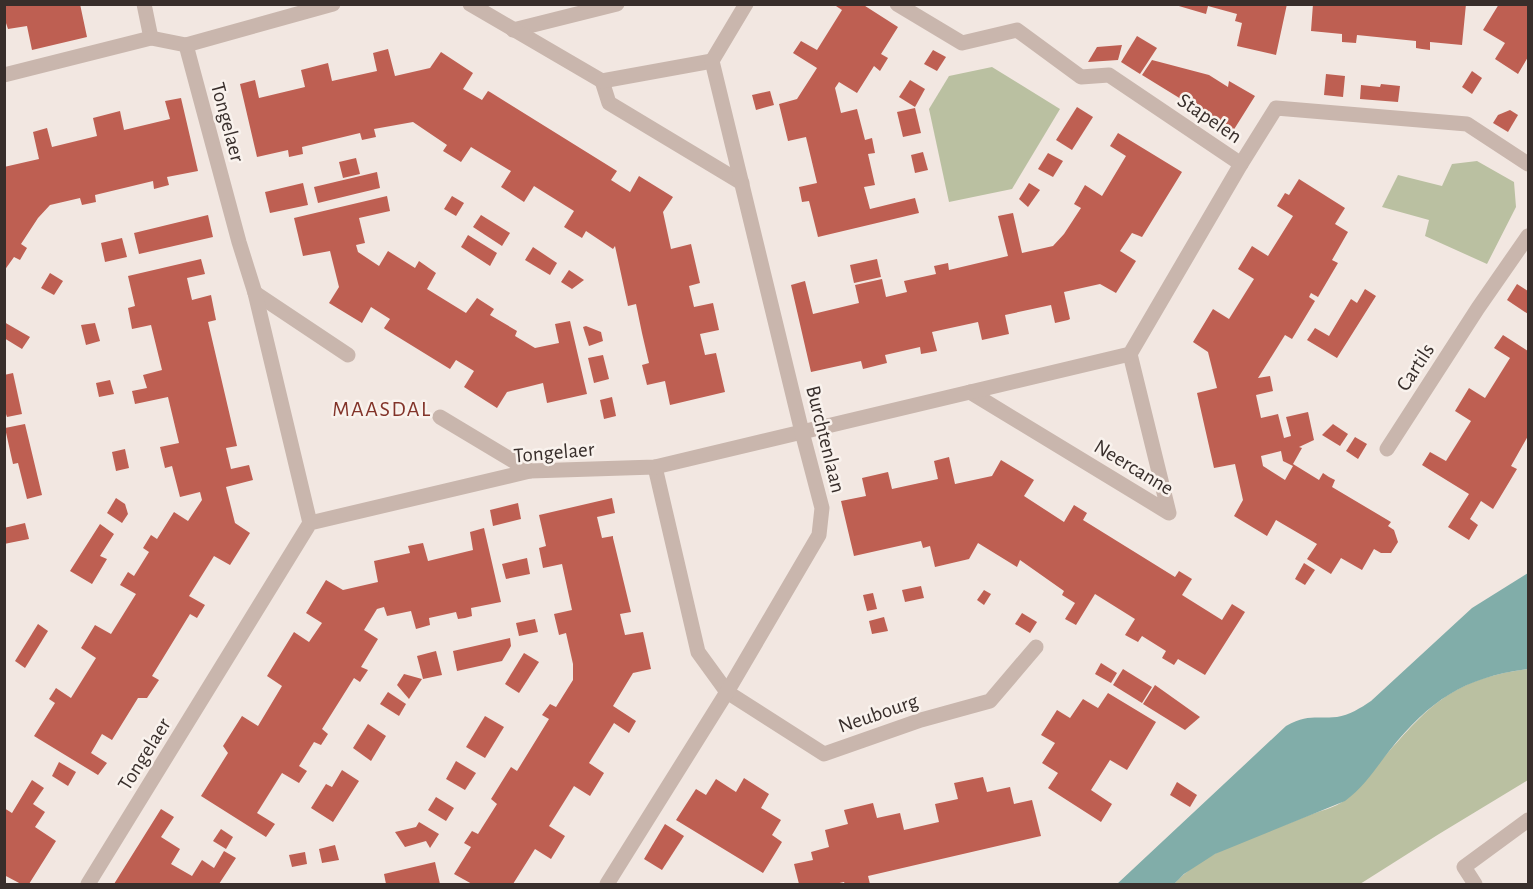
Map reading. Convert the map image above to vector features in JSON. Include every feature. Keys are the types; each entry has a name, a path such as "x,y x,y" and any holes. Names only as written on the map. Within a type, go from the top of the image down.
{"street":[{"path":"144,4 152,38"},
{"path":"4,75 152,38 186,45 333,4"},
{"path":"470,4 490,10 513,30 602,81 712,61 746,4"},
{"path":"513,30 617,4"},
{"name":"Stapelen","path":"897,4 962,43 1017,30 1081,77 1109,75 1241,164 1276,108 1467,124 1528,164"},
{"name":"Tongelaer","path":"88,885 310,523 255,293 238,242 186,45"},
{"name":"Burchtenlaan","path":"607,885 727,692 819,535 822,508 801,432 712,61"},
{"path":"602,81 609,103 742,183"},
{"path":"801,432 1130,354 1241,164"},
{"name":"Cartils","path":"1387,449 1478,308 1528,236"},
{"path":"255,293 348,356"},
{"name":"Neercanne","path":"970,392 1169,513 1130,354"},
{"path":"440,417 530,471"},
{"name":"Tongelaer","path":"310,523 530,471 655,467 801,432"},
{"path":"655,467 698,652 727,692"},
{"name":"Neubourg","path":"727,692 824,754 921,720 990,701 1036,647"},
{"path":"1475,885 1464,867 1528,820"}],"green space":[{"path":"992,67 1060,109 1012,189 949,202 929,109 949,76"},
{"path":"1477,161 1514,182 1516,207 1487,264 1425,236 1429,220 1382,207 1398,175 1442,186 1452,164"},
{"path":"1528,669 1528,780 1360,884 1174,884 1202,861 1219,852 1254,836 1341,803 1354,792 1427,711 1459,688 1479,680"}],"water":[{"path":"1528,573 1528,669 1485,678 1450,694 1405,732 1364,783 1345,801 1215,854 1184,874 1174,884 1117,884 1286,726 1306,718 1341,716 1371,701 1472,608"}],"building":[{"path":"4,4 80,4 87,37 32,50 27,26 8,29 4,17"},
{"path":"833,4 862,4 898,27 881,54 888,58 880,71 874,66 857,93 839,82 835,88 841,113 857,109 865,140 872,138 875,153 868,154 875,185 864,187 870,209 915,198 919,213 818,237 809,201 802,202 799,187 817,183 806,137 788,141 779,104 797,99 817,68 793,53 801,41 817,50 842,10"},
{"path":"1172,4 1287,4 1276,55 1237,46 1242,23 1235,21 1237,14 1208,6 1206,14"},
{"path":"1313,4 1466,4 1462,45 1430,42 1430,50 1416,48 1416,41 1357,35 1356,43 1342,42 1342,34 1311,31"},
{"path":"1499,4 1528,4 1528,57 1518,74 1495,59 1505,43 1483,30"},
{"path":"1137,36 1157,48 1140,74 1121,62"},
{"path":"1122,45 1118,60 1088,62 1097,47"},
{"path":"388,49 395,76 430,68 441,52 473,73 463,89 482,100 488,91 490,92 617,171 611,180 630,192 639,176 673,197 663,212 671,249 691,244 700,283 689,286 694,307 713,303 719,330 700,334 705,355 716,353 725,392 670,405 665,381 647,385 642,365 649,363 636,304 628,306 615,246 613,249 586,231 582,238 564,227 574,211 534,186 524,202 501,187 511,171 471,147 461,162 443,151 447,145 413,122 374,129 376,137 362,140 360,133 302,147 303,154 289,157 288,150 257,157 240,84 255,80 259,98 305,87 301,70 328,63 332,81 377,71 373,53"},
{"path":"933,50 946,57 937,71 924,64"},
{"path":"1152,60 1209,75 1228,87 1229,81 1255,96 1233,131 1142,75"},
{"path":"1472,71 1482,78 1472,94 1462,87"},
{"path":"1326,74 1345,76 1343,97 1324,95"},
{"path":"910,80 925,89 915,107 899,97"},
{"path":"1381,84 1400,86 1398,102 1360,99 1361,85 1380,87"},
{"path":"770,91 774,105 756,110 752,95"},
{"path":"181,98 198,171 167,177 169,185 154,189 153,181 95,195 96,202 82,205 80,198 50,205 38,218 21,244 27,248 20,260 14,257 4,271 4,167 39,159 33,132 47,128 52,147 97,136 93,118 120,111 124,130 170,119 165,101"},
{"path":"1077,107 1093,117 1072,150 1056,140"},
{"path":"915,108 921,133 903,137 897,112"},
{"path":"1510,110 1518,115 1508,132 1493,123 1498,115"},
{"path":"1118,133 1182,172 1142,237 1132,233 1120,251 1136,261 1116,293 1100,284 1064,292 1070,319 1068,320 1055,323 1051,305 1005,315 1009,334 982,340 978,322 932,332 937,351 921,354 920,347 885,355 887,363 863,369 861,361 811,372 791,285 805,281 813,314 859,303 855,285 882,279 886,297 907,292 904,281 936,274 934,266 948,263 949,270 1008,256 998,216 1013,213 1022,253 1053,246 1081,208 1074,204 1085,185 1102,196 1126,156 1110,146"},
{"path":"923,152 928,170 915,173 911,155"},
{"path":"1048,153 1063,161 1053,177 1038,169"},
{"path":"356,158 360,174 343,178 339,162"},
{"path":"377,172 380,188 318,203 314,187"},
{"path":"1299,179 1345,208 1335,224 1348,232 1332,260 1338,263 1318,297 1311,293 1309,297 1315,301 1292,339 1285,335 1258,378 1270,376 1273,391 1256,395 1261,418 1278,414 1284,438 1291,436 1286,417 1308,412 1314,440 1299,447 1302,448 1293,464 1319,480 1323,473 1335,480 1332,487 1391,522 1388,526 1394,530 1398,542 1391,553 1381,553 1374,549 1362,570 1341,558 1331,574 1307,559 1317,544 1276,520 1267,536 1234,516 1243,500 1235,464 1214,468 1197,393 1217,388 1208,352 1193,342 1213,309 1229,319 1254,279 1238,269 1252,246 1268,256 1293,216 1277,206 1285,193 1289,195","holes":["1281,451 1283,461 1293,466 1285,480 1263,466 1261,456"]},
{"path":"303,183 308,205 270,213 265,192"},
{"path":"1029,183 1040,190 1028,207 1019,199"},
{"path":"387,196 390,211 359,218 365,243 356,245 358,252 379,266 388,251 415,268 419,261 436,273 427,289 466,313 477,298 494,309 490,315 517,331 515,336 535,348 559,343 555,324 570,321 587,394 547,403 543,383 507,392 497,408 464,387 474,371 456,360 450,369 385,329 390,319 371,307 362,323 329,303 339,287 330,251 303,256 294,218"},
{"path":"452,196 464,203 456,216 444,209"},
{"path":"208,215 213,237 139,254 134,233"},
{"path":"481,215 510,233 502,246 473,227"},
{"path":"468,235 497,253 490,266 461,247"},
{"path":"122,238 127,257 105,262 101,243"},
{"path":"533,247 557,263 550,275 525,260"},
{"path":"201,259 205,274 187,278 192,300 211,295 216,320 208,322 237,446 226,448 231,469 249,465 253,480 226,487 235,523 250,533 230,565 214,556 189,596 205,605 197,618 190,614 152,676 159,680 147,698 138,698 112,740 102,734 91,753 107,763 98,775 34,736 55,703 49,699 56,688 71,698 96,658 81,648 95,625 111,634 136,594 120,585 128,572 134,576 149,552 143,548 151,535 157,539 174,512 188,521 202,500 200,492 180,497 172,466 165,468 160,447 179,443 168,397 135,404 132,391 147,388 143,375 162,370 151,325 132,329 128,308 135,306 128,276"},
{"path":"877,259 881,277 854,283 850,265"},
{"path":"569,270 584,280 572,289 561,282"},
{"path":"50,273 63,281 54,295 41,288"},
{"path":"1517,284 1528,291 1528,314 1507,300"},
{"path":"1365,289 1376,296 1337,358 1307,340 1315,328 1329,336 1351,299 1357,303"},
{"path":"4,322 30,337 22,349 4,338"},
{"path":"95,323 100,341 86,345 81,325"},
{"path":"583,327 601,332 603,341 589,346"},
{"path":"1503,335 1528,351 1528,436 1511,466 1517,469 1493,509 1481,501 1470,519 1478,525 1469,540 1448,527 1469,494 1422,465 1430,452 1446,461 1471,421 1455,411 1469,388 1485,398 1510,358 1494,348"},
{"path":"603,355 609,379 594,383 588,358"},
{"path":"13,373 22,414 7,417 4,408 4,375"},
{"path":"110,380 114,394 99,397 96,383"},
{"path":"612,397 616,416 604,419 600,400"},
{"path":"25,424 42,495 27,499 18,463 13,464 5,428"},
{"path":"1333,424 1348,434 1340,446 1322,435"},
{"path":"1355,437 1367,444 1358,459 1346,451"},
{"path":"125,449 129,468 116,471 112,452"},
{"path":"949,457 955,484 992,476 1001,460 1034,480 1024,496 1064,522 1074,505 1087,513 1083,520 1175,577 1179,571 1192,579 1182,595 1222,620 1232,604 1245,612 1205,675 1178,659 1174,665 1162,658 1166,651 1142,636 1138,642 1125,635 1135,619 1095,594 1076,625 1065,619 1075,603 1062,595 1064,591 1020,560 1017,567 978,543 969,559 935,567 930,546 923,548 921,541 854,556 841,501 866,496 862,478 888,472 892,489 938,479 934,461"},
{"path":"116,498 125,504 128,514 122,523 107,513"},
{"path":"612,498 615,513 597,517 602,538 613,536 631,612 620,614 625,635 643,632 651,669 633,673 613,706 636,721 629,733 614,723 589,763 604,773 590,796 574,786 549,826 565,836 551,859 535,849 513,884 472,884 454,874 471,847 464,843 472,831 478,834 497,804 491,799 511,767 517,771 549,719 542,715 550,704 556,707 573,680 573,664 566,633 559,635 554,614 572,610 562,564 543,568 539,548 546,546 539,515"},
{"path":"518,503 521,519 493,526 490,510"},
{"path":"25,523 29,539 4,544 4,528"},
{"path":"100,524 114,534 100,556 107,559 92,584 70,571"},
{"path":"484,528 501,602 471,608 472,616 465,618 458,619 456,612 429,618 430,625 416,629 411,611 387,616 384,607 377,609 364,630 378,639 361,667 368,670 360,682 354,678 322,729 328,734 321,745 314,742 299,766 307,771 299,783 282,773 257,813 275,824 266,837 201,796 228,753 223,746 242,716 258,726 282,686 267,676 294,632 309,642 322,623 306,613 326,580 343,590 378,582 374,561 410,553 408,546 423,543 428,561 473,550 470,532"},
{"path":"527,558 530,574 506,579 502,564"},
{"path":"1304,563 1315,570 1305,585 1295,579"},
{"path":"921,586 924,598 905,602 902,590"},
{"path":"984,590 991,594 984,605 977,600"},
{"path":"873,593 877,609 867,611 863,595"},
{"path":"1022,613 1037,622 1030,633 1015,624"},
{"path":"884,617 888,631 872,634 869,621"},
{"path":"535,619 538,632 519,636 516,623"},
{"path":"38,624 48,631 25,668 15,661"},
{"path":"510,638 511,646 502,661 457,671 453,651"},
{"path":"436,651 442,675 423,679 417,656"},
{"path":"524,653 539,662 519,693 505,684"},
{"path":"1101,663 1117,673 1111,683 1095,674"},
{"path":"1123,669 1152,687 1142,703 1113,685"},
{"path":"404,674 422,679 409,699 397,685"},
{"path":"1155,685 1200,717 1185,730 1143,704"},
{"path":"388,692 406,704 399,716 380,704"},
{"path":"1108,693 1156,722 1127,770 1110,760 1091,790 1112,804 1101,822 1048,788 1058,773 1042,763 1055,743 1041,735 1057,710 1070,718 1083,699 1098,708"},
{"path":"485,716 504,727 485,758 466,747"},
{"path":"368,724 386,736 371,761 353,748"},
{"path":"456,761 476,773 465,790 446,779"},
{"path":"59,762 76,772 68,786 52,776"},
{"path":"342,770 359,781 333,822 311,808 326,784 332,787"},
{"path":"983,777 987,792 1010,787 1014,804 1032,800 1041,836 868,876 870,884 845,884 844,882 799,884 794,864 813,860 811,852 829,847 825,830 848,824 844,810 873,803 877,818 900,813 904,830 939,822 935,804 958,799 954,783"},
{"path":"744,778 769,794 761,808 781,820 772,835 782,842 763,873 676,820 696,789 706,795 716,779 736,792"},
{"path":"32,780 44,788 33,804 45,812 35,827 56,841 29,884 21,884 4,875 4,808 12,813"},
{"path":"1177,782 1197,795 1190,807 1170,795"},
{"path":"436,797 454,808 446,821 428,810"},
{"path":"161,809 174,817 161,837 180,849 171,864 192,876 202,860 214,868 224,851 236,858 219,884 114,884"},
{"path":"419,822 439,834 430,848 426,841 405,847 395,832 416,827"},
{"path":"665,824 684,836 662,870 644,859"},
{"path":"221,829 233,837 226,849 213,841"},
{"path":"335,845 339,860 322,863 319,849"},
{"path":"305,852 307,864 292,867 289,855"},
{"path":"435,862 440,884 386,884 384,874"}],"district":[{"name":"MAASDAL","path":"382,408"}]}
